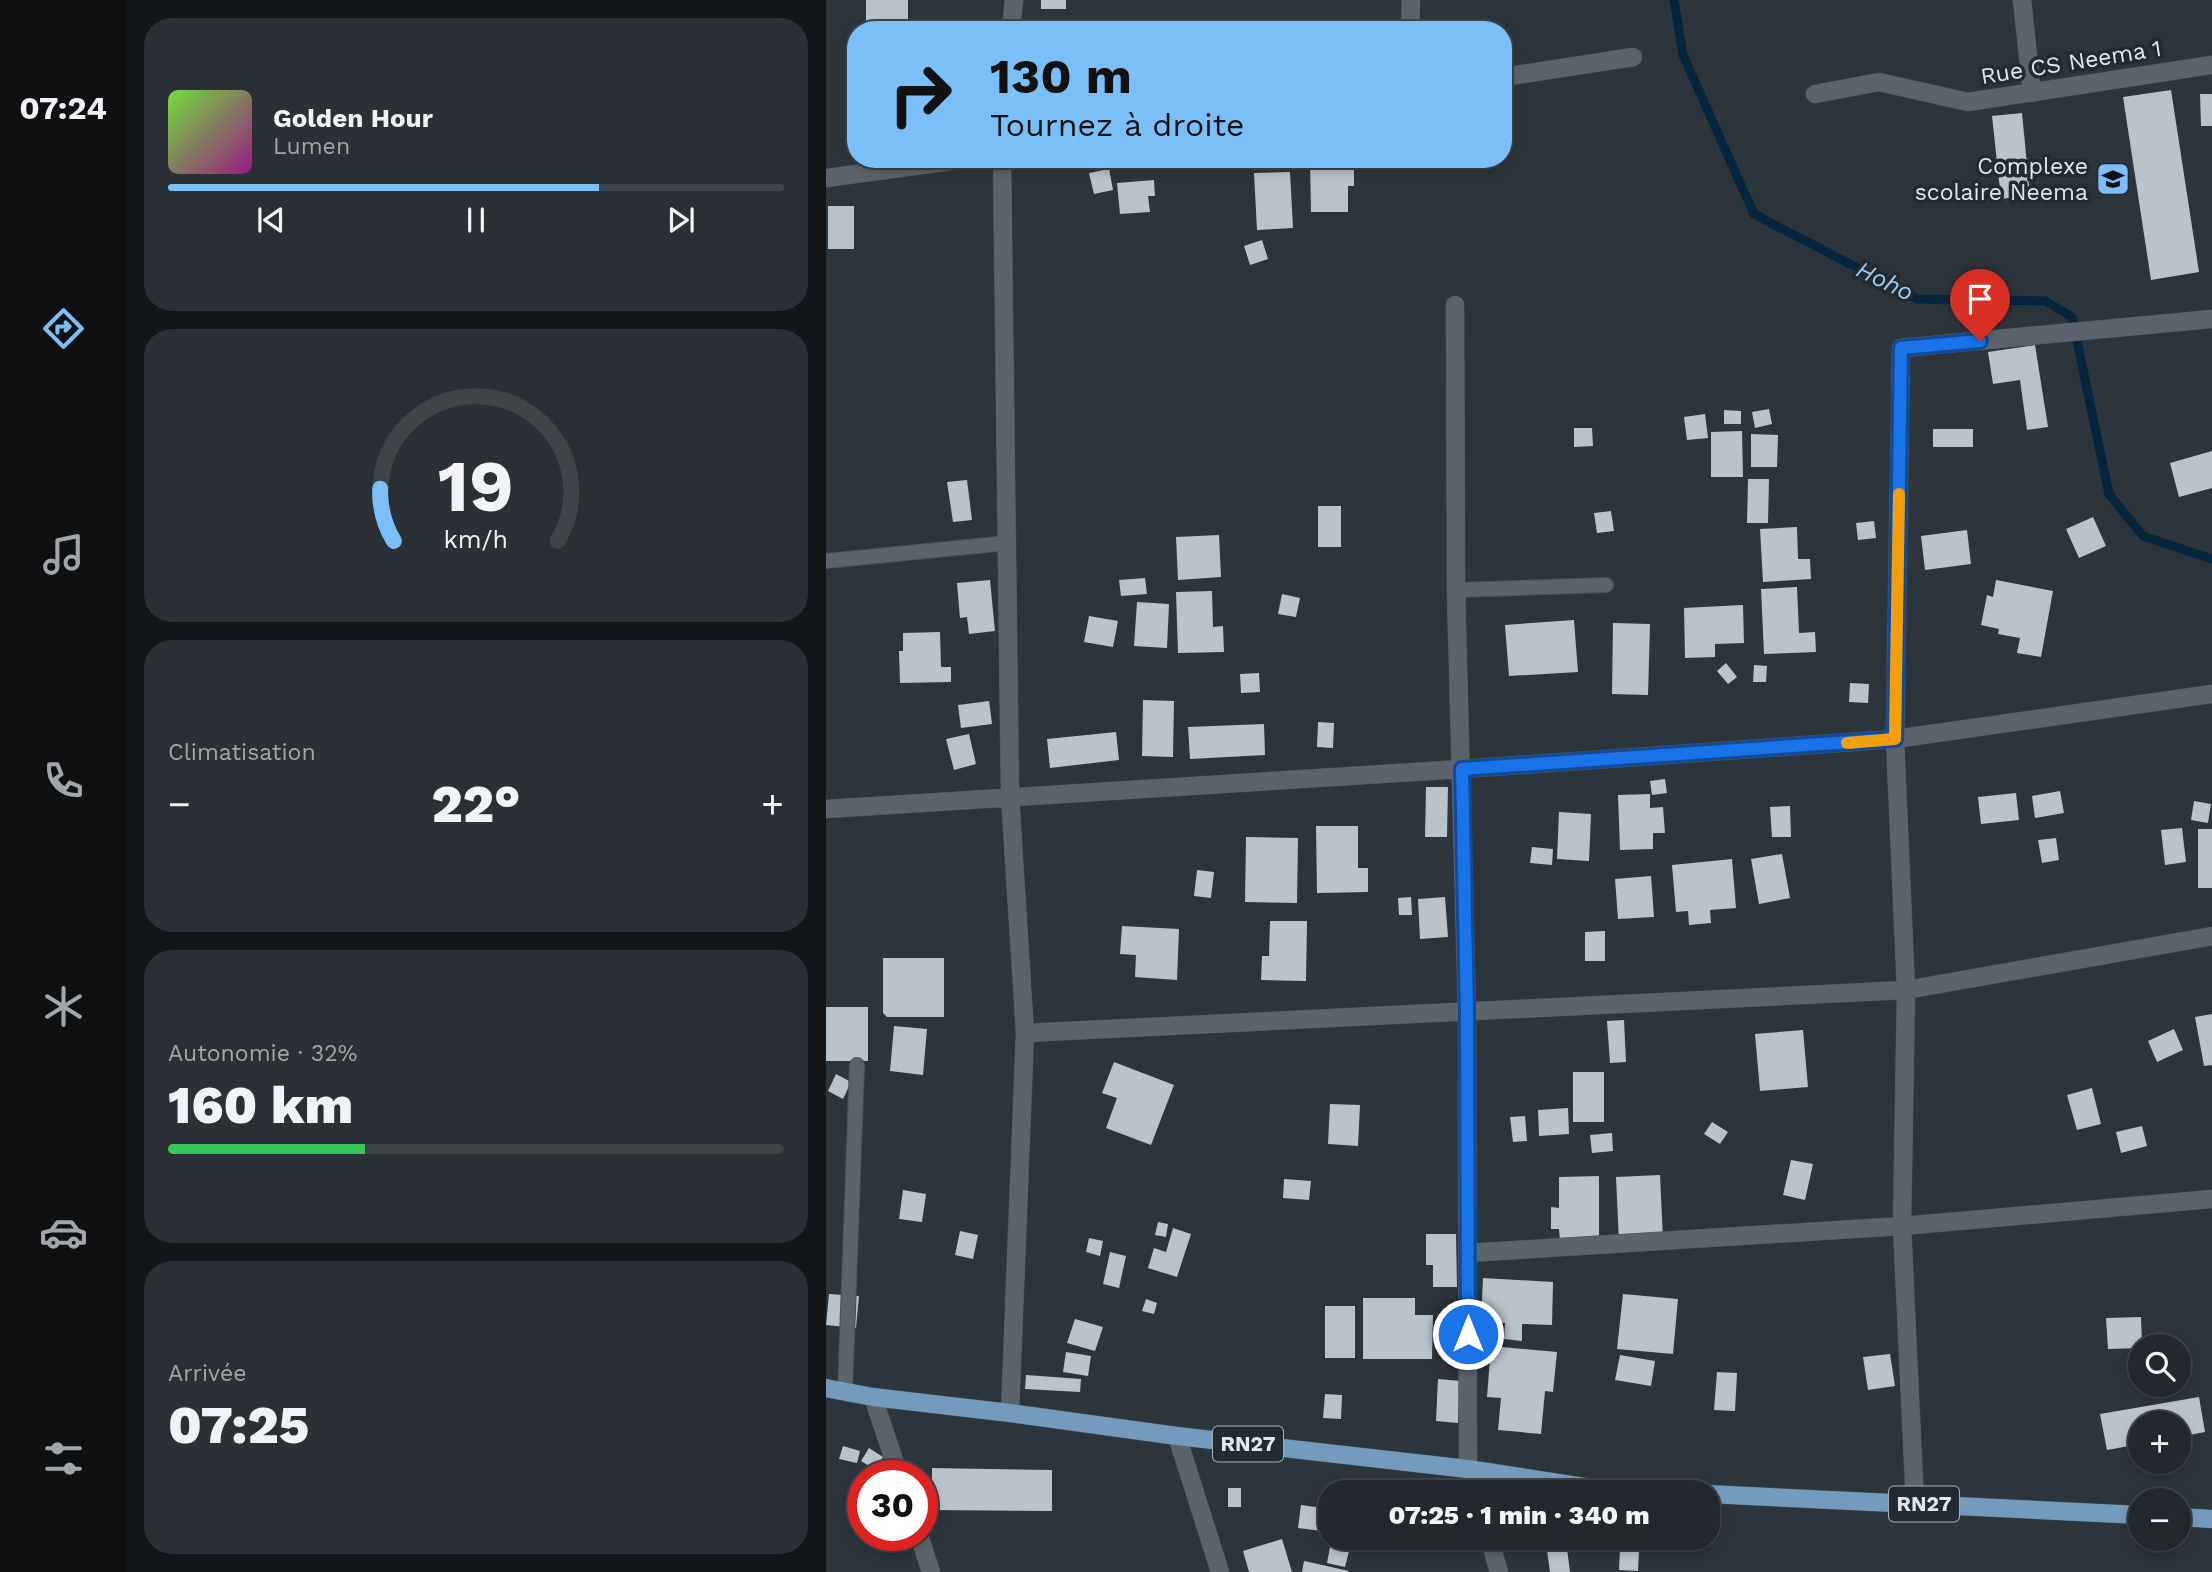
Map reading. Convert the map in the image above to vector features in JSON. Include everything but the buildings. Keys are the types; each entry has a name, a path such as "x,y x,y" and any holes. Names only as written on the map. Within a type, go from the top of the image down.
{"main road":[{"name":"RN27","path":"826,1388 873,1397 1177,1436 1468,1469 1539,1480"},
{"name":"RN27","path":"1720,1495 2128,1514"},
{"path":"2191,1518 2212,1519"}],"street":[{"path":"1012,21 1014,0"},
{"path":"1410,21 1411,0"},
{"path":"2022,0 2032,93"},
{"path":"1512,76 1633,57"},
{"name":"Rue CS Neema 1","path":"1815,94 1879,82 1968,102 2212,65"},
{"path":"826,178 900,168"},
{"path":"1002,168 1010,796 1025,1033 1010,1413"},
{"path":"1455,305 1456,590 1467,1013 1468,1469 1471,1480"},
{"path":"1915,1504 1902,1226 1906,990 1895,739 1901,348 2212,319"},
{"path":"826,809 1895,739 2212,694"},
{"path":"1025,1033 1906,990 2212,936"},
{"path":"1468,1253 1902,1226 2212,1199"},
{"path":"873,1397 894,1460"},
{"path":"1177,1436 1220,1572"},
{"path":"1493,1550 1499,1572"},
{"path":"924,1551 931,1572"}],"lane":[{"path":"826,561 1007,543"},
{"path":"1456,590 1606,585"},
{"path":"845,1392 856,1065"}],"waterway":[{"name":"Hoho","path":"1674,0 1683,55 1754,214 1917,299 2045,301 2072,317 2109,494 2143,536 2212,559"}],"slow traffic":[{"path":"1847,743 1895,739 1899,494"}],"place":[{"name":"Complexe scolaire Neema","path":"2113,179"}],"route":[{"path":"1468,1334 1467,1013 1462,769 1895,739 1901,348 1980,341"}]}
